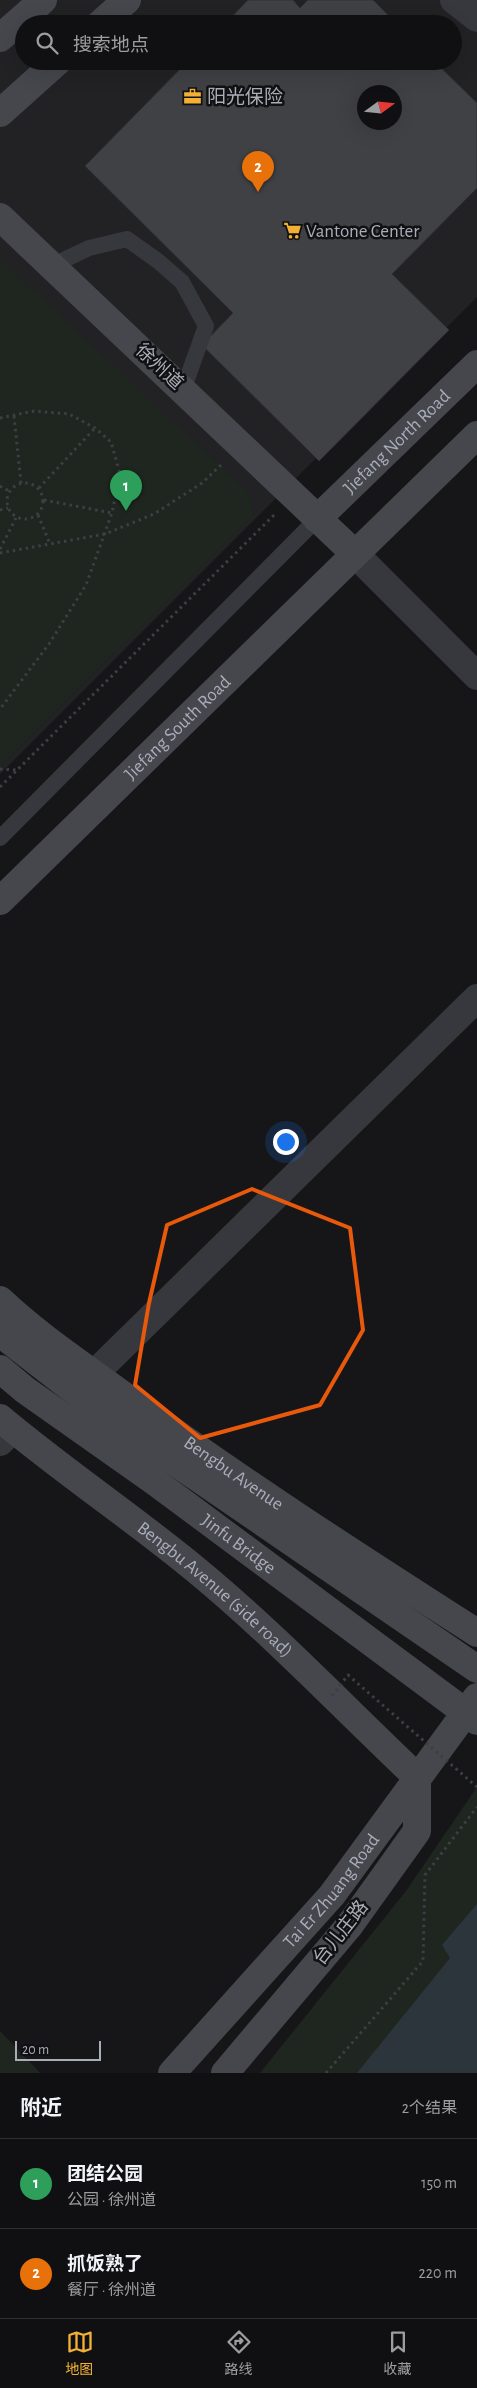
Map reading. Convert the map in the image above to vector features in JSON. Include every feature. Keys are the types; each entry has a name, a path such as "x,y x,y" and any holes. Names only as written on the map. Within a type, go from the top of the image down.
{"street":[{"path":"27,15 44,0"},
{"path":"110,15 127,0"},
{"path":"454,0 477,18"},
{"path":"0,38 15,25"},
{"path":"0,113 48,70"},
{"name":"徐州道","path":"0,217 354,554"},
{"name":"Jiefang North Road","path":"317,519 477,364"},
{"path":"477,435 354,554 477,676"},
{"name":"Jiefang South Road","path":"0,901 354,554"},
{"path":"94,1374 477,998"},
{"name":"Bengbu Avenue","path":"0,1300 23,1322 155,1419 334,1542 477,1633"},
{"name":"Jinfu Bridge","path":"0,1334 99,1410 477,1670"},
{"name":"Jinfu Bridge","path":"0,1369 25,1390 154,1482 477,1721"},
{"name":"Bengbu Avenue (side road)","path":"4,1430 196,1570 306,1667 332,1696 417,1777"},
{"name":"Tai Er Zhuang Road","path":"172,2073 332,1895 477,1697"},
{"name":"台儿庄路","path":"225,2073 349,1926 417,1831 417,1777"}],"lane":[{"path":"51,266 89,248 126,239 158,261 182,282 206,326 183,390"},
{"path":"0,838 317,519"}],"path":[{"path":"0,418 34,411 69,414 95,428 111,442 120,474 112,513 86,585 49,644 0,709"},
{"path":"14,416 21,483"},
{"path":"38,488 95,428"},
{"path":"0,553 105,534 154,514 202,483 240,445"},
{"path":"21,483 30,484 38,488 44,500 38,515 28,520 16,518 8,508 9,491 21,483"},
{"path":"0,486 9,491"},
{"path":"0,787 294,495"},
{"path":"44,500 112,513"},
{"path":"0,510 8,508"},
{"path":"38,515 50,544"},
{"path":"0,549 16,518"},
{"path":"0,769 17,770"},
{"path":"332,1696 348,1675 477,1786"},
{"path":"326,2073 423,1961 425,1876 477,1807"}],"highlighted area":[{"path":"252,1189 350,1228 363,1330 320,1405 200,1438 135,1385 149,1303 167,1225"}],"shaded area":[{"path":"0,0 477,0 477,297 0,774"},
{"path":"0,259 247,492 252,505 252,516 0,766"},
{"path":"477,1787 477,2073 260,2073 406,1891"},
{"path":"477,1904 477,2073 357,2073 450,1958 442,1945"},
{"path":"0,2031 40,2073 0,2073"}],"building":[{"path":"248,0 293,0 300,8 308,0 373,0 388,15 234,15"},
{"name":"Vantone Center","path":"179,70 443,70 477,103 477,188 392,274 449,330 319,461 202,345 233,313 85,166"}],"place":[{"name":"阳光保险","path":"193,97"},
{"name":"抓饭熟了","path":"258,192"},
{"name":"Vantone Center","path":"292,231"},
{"name":"团结公园","path":"126,511"}]}
